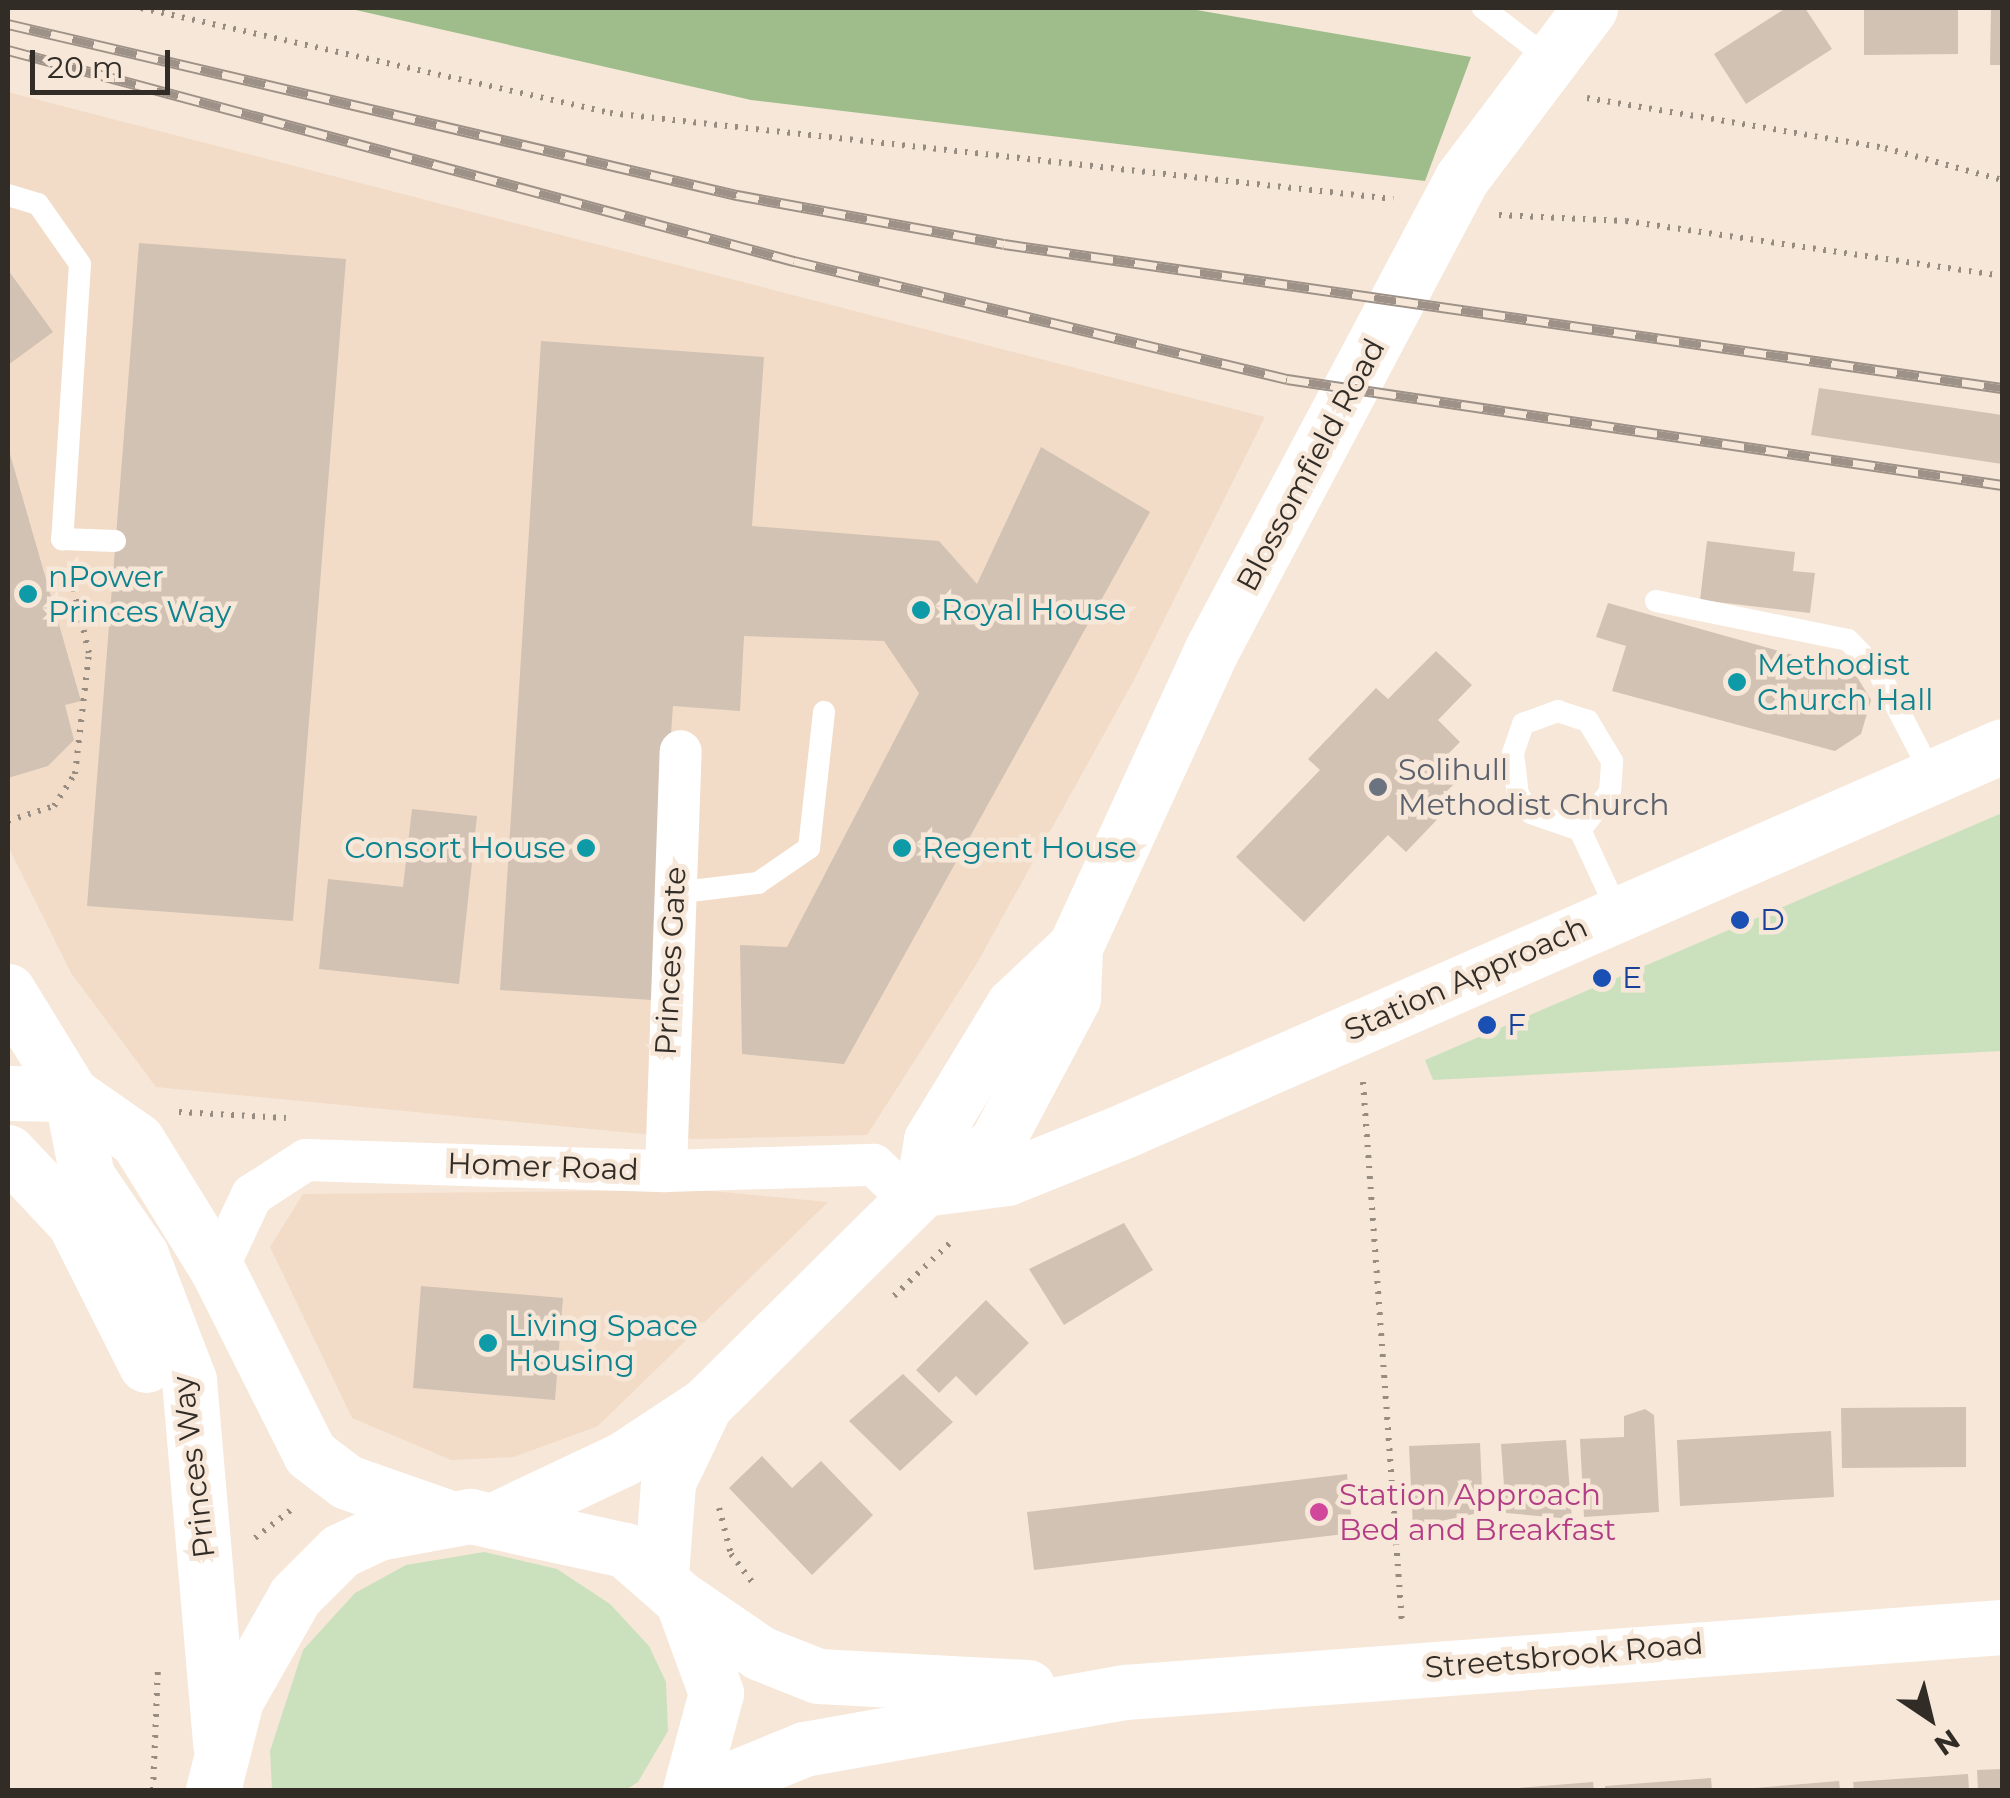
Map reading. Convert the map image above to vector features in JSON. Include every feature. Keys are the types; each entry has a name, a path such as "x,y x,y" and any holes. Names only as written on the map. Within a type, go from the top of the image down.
{"main road":[{"name":"Blossomfield Road","path":"216,1768 257,1652 306,1585 366,1539 473,1518 623,1459 705,1405 918,1195 996,1145 1073,998 1075,948 1211,651 1462,178 1548,58 1590,8"},
{"name":"Station Approach","path":"918,1195 1006,1178 2002,746"},
{"name":"Princes Way","path":"8,992 71,1094 86,1176 141,1256 189,1380 203,1537 216,1768"},
{"path":"8,1093 71,1094"},
{"name":"Princes Way","path":"71,1094 137,1140 216,1269 279,1402 328,1469"},
{"path":"8,1152 74,1222 130,1322 203,1537"},
{"name":"Blossomfield Road","path":"672,1587 668,1482 705,1405"},
{"path":"328,1469 473,1518"},
{"name":"Streetsbrook Road","path":"473,1518 582,1534 672,1587 760,1653 818,1676 1126,1692"},
{"path":"672,1587 716,1693 690,1790"},
{"name":"Streetsbrook Road","path":"705,1790 804,1748 1126,1692 2002,1627"}],"street":[{"name":"Princes Gate","path":"666,1171 681,751"},
{"name":"Homer Road","path":"216,1269 252,1195 306,1160 666,1171 874,1165 918,1195"}],"lane":[{"path":"1482,8 1548,58"},
{"path":"8,196 38,204 80,264 62,539 115,540"},
{"path":"1656,601 1848,640 1878,672 1933,777"},
{"path":"1580,830 1610,792 1612,761 1588,721 1558,710 1523,724 1512,753 1518,795 1531,813 1580,830 1618,912"},
{"path":"674,892 758,883 809,848 824,712"}],"path":[{"path":"141,8 610,113 1396,200"},
{"path":"1586,98 1885,148 2002,180"},
{"path":"1498,215 1626,220 2002,276"},
{"path":"8,821 54,806 75,774 88,653 62,539"},
{"path":"1362,1066 1405,1669"},
{"path":"168,1111 292,1119"},
{"path":"880,1309 966,1228"},
{"path":"203,1537 237,1553 328,1469"},
{"path":"718,1501 731,1554 760,1593"},
{"path":"153,1790 158,1659"}],"shaded area":[{"path":"8,92 1265,417 1134,680 976,965 867,1135 695,1139 156,1087 71,973 8,846"},
{"path":"702,1190 828,1202 598,1426 514,1457 451,1460 352,1418 270,1247 303,1194"}],"green space":[{"path":"347,8 1185,8 1471,57 1425,181 751,100"},
{"path":"2002,813 2002,1051 1433,1080 1425,1060"},
{"path":"484,1552 557,1569 610,1604 649,1646 666,1682 668,1731 638,1782 626,1790 272,1790 270,1751 303,1650 355,1593 406,1565"}],"building":[{"path":"1786,8 1805,8 1832,49 1746,104 1714,54"},
{"path":"1864,8 1958,8 1958,54 1864,55"},
{"path":"1991,8 2002,8 2002,65 1990,65"},
{"path":"139,243 346,259 293,921 87,906"},
{"path":"8,270 53,332 8,365"},
{"path":"541,341 764,357 752,526 939,541 977,584 1041,447 1150,512 844,1064 742,1054 740,945 787,947 919,693 884,641 744,636 740,711 673,706 652,1000 500,990"},
{"path":"1819,388 2002,415 2002,464 1811,435"},
{"name":"nPower Princes Way","path":"8,447 81,701 65,705 74,740 48,766 8,778"},
{"path":"1707,541 1795,552 1793,571 1815,573 1810,613 1700,600"},
{"name":"Methodist Church Hall","path":"1608,603 1854,672 1871,700 1861,734 1835,751 1612,691 1626,646 1596,637"},
{"name":"Solihull Methodist Church","path":"1436,651 1472,685 1438,720 1460,742 1444,758 1462,776 1441,797 1450,806 1406,852 1388,835 1304,922 1236,857 1320,770 1308,759 1376,688 1388,699"},
{"path":"412,809 477,816 459,984 319,969 328,879 403,887"},
{"path":"1124,1223 1153,1270 1064,1325 1029,1269"},
{"name":"Living Space Housing","path":"421,1286 563,1298 555,1400 413,1388"},
{"path":"986,1300 1029,1343 976,1396 956,1376 939,1393 916,1370"},
{"path":"903,1374 953,1422 900,1471 849,1421"},
{"path":"1966,1407 1966,1467 1842,1468 1841,1408"},
{"path":"1645,1409 1654,1415 1659,1512 1584,1517 1580,1439 1624,1437 1624,1416"},
{"path":"1831,1431 1834,1497 1680,1506 1677,1440"},
{"path":"1566,1440 1572,1519 1506,1513 1501,1444"},
{"path":"1480,1443 1483,1512 1413,1527 1409,1446"},
{"path":"762,1456 792,1488 821,1461 873,1515 812,1575 729,1488"},
{"path":"1347,1474 1353,1533 1034,1570 1027,1512"},
{"path":"2002,1769 2002,1790 1978,1790 1977,1770"},
{"path":"1968,1774 1969,1790 1854,1790 1853,1782"},
{"path":"1711,1778 1712,1790 1605,1790 1605,1786"},
{"path":"1839,1781 1840,1790 1755,1790 1755,1788"},
{"path":"1593,1782 1594,1790 1518,1788"}],"railway":[{"path":"8,24 737,195 1004,244 2002,388"},
{"path":"8,50 794,261 1287,379 2002,485"}],"place":[{"name":"nPower Princes Way","path":"28,594"},
{"name":"Royal House","path":"921,610"},
{"name":"Methodist Church Hall","path":"1737,682"},
{"name":"Solihull Methodist Church","path":"1378,787"},
{"name":"Consort House","path":"586,848"},
{"name":"Regent House","path":"902,848"},
{"name":"D","path":"1740,920"},
{"name":"E","path":"1602,978"},
{"name":"F","path":"1487,1025"},
{"name":"Living Space Housing","path":"488,1343"},
{"name":"Station Approach Bed and Breakfast","path":"1319,1512"}]}
